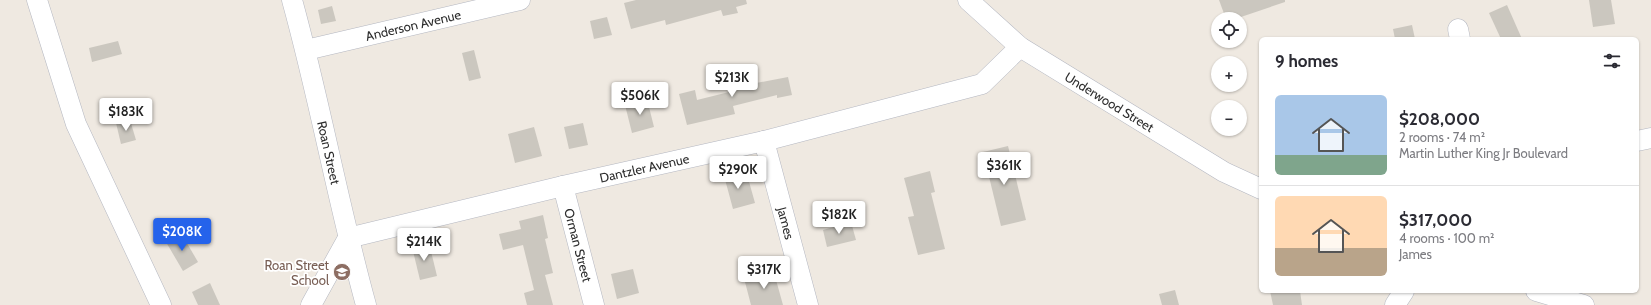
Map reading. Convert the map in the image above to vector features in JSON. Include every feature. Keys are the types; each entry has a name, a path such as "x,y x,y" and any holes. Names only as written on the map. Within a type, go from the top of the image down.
{"street":[{"path":"37,0 76,124 161,305"},
{"name":"Roan Street","path":"292,0 306,50 348,238 366,305"},
{"name":"Anderson Avenue","path":"306,50 520,0"},
{"name":"Underwood Street","path":"968,0 1020,47 1224,172 1259,189"},
{"name":"Dantzler Avenue","path":"348,238 563,186 764,141 982,84 1020,47"},
{"path":"1639,141 1651,138"},
{"name":"James","path":"764,141 808,305"},
{"name":"Orman Street","path":"563,186 594,305"},
{"path":"312,305 348,238"},
{"path":"1395,305 1403,293"},
{"path":"1543,293 1584,305"}],"building":[{"path":"636,0 746,0 747,4 736,7 738,13 723,16 721,10 666,25 665,20 631,29 624,3"},
{"path":"1219,0 1285,0 1285,2 1247,15 1247,12 1223,12"},
{"path":"1589,0 1611,0 1615,24 1593,27"},
{"path":"1507,5 1521,37 1500,37 1489,13"},
{"path":"332,6 336,21 321,24 318,10"},
{"path":"607,17 612,35 594,39 590,21"},
{"path":"1412,25 1415,37 1395,37 1393,29"},
{"path":"118,41 122,54 92,62 89,48"},
{"path":"474,50 481,78 469,81 462,53"},
{"path":"753,68 756,83 788,77 792,95 777,98 777,95 733,106 735,114 687,125 679,94 695,90 697,100 741,89 736,72"},
{"path":"647,99 654,127 632,133 625,105"},
{"path":"130,120 136,140 121,144 116,123"},
{"path":"583,123 588,145 569,149 564,127"},
{"path":"534,127 542,156 515,163 508,134"},
{"path":"1008,146 1026,220 1001,226 983,152"},
{"path":"736,168 739,180 748,178 755,203 733,209 723,172"},
{"path":"930,171 935,192 931,193 945,249 918,255 908,217 914,216 904,178"},
{"path":"543,215 548,238 545,239 553,273 545,275 553,305 527,305 524,293 534,290 523,245 503,250 499,234 521,229 519,221"},
{"path":"851,222 856,240 827,247 823,230"},
{"path":"181,233 198,262 183,271 166,242"},
{"path":"429,243 437,276 420,280 412,247"},
{"path":"633,269 639,293 617,299 611,274"},
{"path":"773,269 783,305 751,305 745,282 763,277 761,272"},
{"path":"210,283 220,305 198,305 192,292"},
{"path":"1175,290 1179,305 1162,305 1159,294"},
{"path":"1270,293 1300,293 1302,305 1273,305"}],"place":[{"name":"Roan Street School","path":"342,272"}]}
